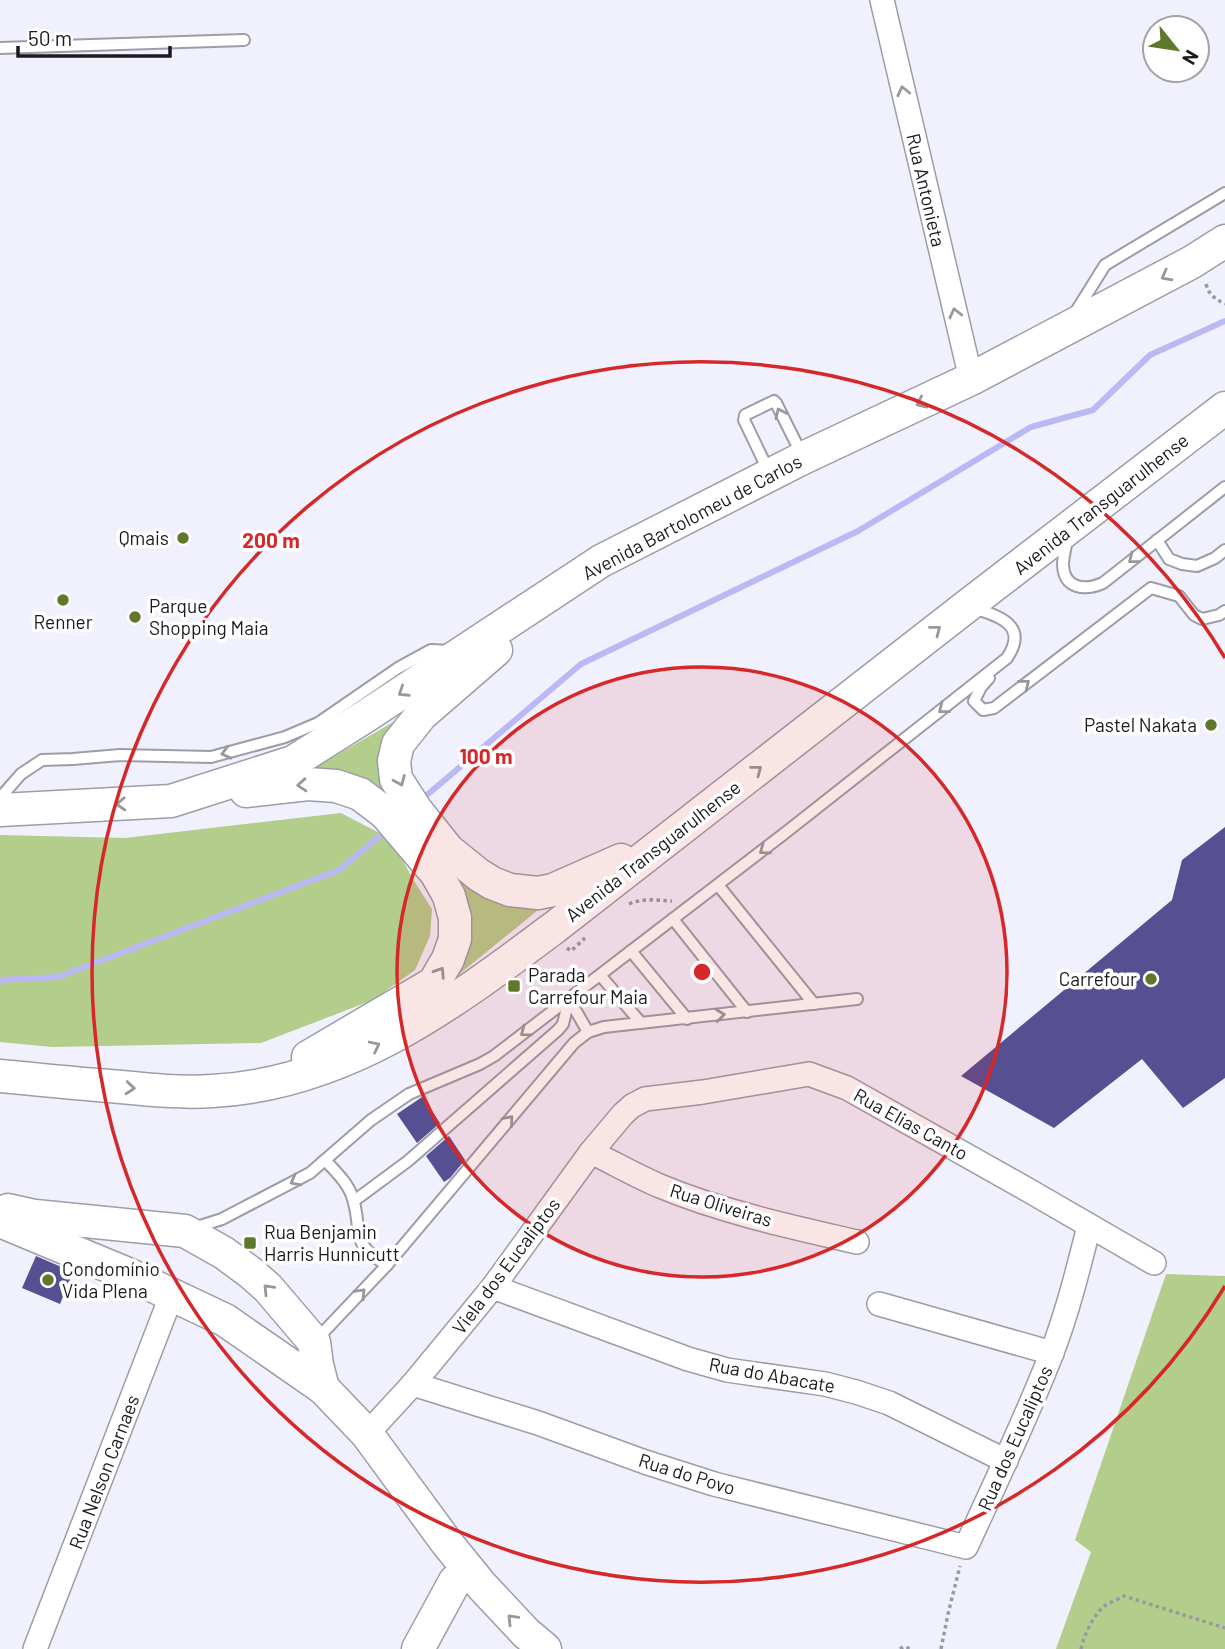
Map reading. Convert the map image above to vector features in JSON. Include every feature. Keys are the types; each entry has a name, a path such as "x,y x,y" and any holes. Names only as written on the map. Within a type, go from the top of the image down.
{"main road":[{"name":"Avenida Bartolomeu de Carlos","path":"0,810 171,801 293,762 601,561 770,474 971,379 1192,262 1225,241"},
{"name":"Avenida Transguarulhense","path":"0,1076 159,1090 210,1092 259,1087 316,1072 373,1047 431,1016 545,935 1225,408"},
{"path":"601,561 421,715 398,744 394,761 396,779 416,810 448,850 479,875 510,890 538,893 553,890 618,862 649,846 709,807"},
{"path":"171,801 308,784 336,786 360,794 385,813 436,873 449,896 455,918 455,939 448,959 434,982 259,1087"},
{"path":"0,1095 62,1082"},
{"path":"0,1209 34,1216 186,1231 224,1253 268,1288 314,1342 323,1388"},
{"path":"0,1221 130,1275 280,1345 294,1347 314,1342"},
{"path":"130,1275 146,1249 186,1231"},
{"path":"225,1320 323,1388 367,1434 447,1543 468,1583 545,1649"},
{"path":"418,1649 468,1583"}],"street":[{"name":"Rua Antonieta","path":"883,0 971,379"},
{"name":"Rua Elias Canto","path":"645,1099 809,1074 847,1088 1154,1263"},
{"name":"Viela dos Eucaliptos","path":"367,1434 413,1384 493,1287 591,1152 623,1114 645,1099"},
{"name":"Rua Oliveiras","path":"591,1152 660,1186 699,1200 777,1223 857,1242"},
{"name":"Rua dos Eucaliptos","path":"966,1548 1052,1353 1075,1280 1088,1226"},
{"name":"Rua do Abacate","path":"493,1287 688,1359 727,1370 825,1384 867,1395 889,1403 1006,1461"},
{"name":"Rua Nelson Carnaes","path":"35,1649 172,1294"},
{"path":"879,1304 1052,1353"},
{"name":"Rua do Povo","path":"413,1384 538,1423 714,1484 966,1548"}],"lane":[{"path":"0,48 244,40"},
{"path":"1065,328 1105,265 1225,193"},
{"path":"770,474 744,420 745,415 776,402 803,458"},
{"path":"1070,528 1063,564 1065,576 1082,588 1093,587 1102,583 1225,487"},
{"path":"1157,540 1169,559 1182,564 1197,566 1225,550"},
{"path":"967,606 996,615 1010,625 1016,637 1014,648 981,687 974,701 983,710 994,708 1151,588 1180,596 1194,615 1202,618 1225,611"},
{"path":"0,798 22,774 42,760 120,755 211,757 285,737 317,723 398,668 430,650 464,652"},
{"path":"186,1231 222,1219 310,1173 371,1120 409,1094 494,1056 718,885 1007,657"},
{"path":"718,885 814,1004"},
{"path":"673,919 747,1012"},
{"path":"631,951 687,1019"},
{"path":"600,975 641,1023"},
{"path":"569,999 588,1032"},
{"path":"354,1201 408,1161 558,1030 563,1024 569,999"},
{"path":"314,1342 387,1265 574,1043 588,1032 604,1027 857,999"},
{"path":"326,1160 350,1191 362,1246 387,1265"}],"path":[{"path":"620,905 649,899 672,901"},
{"path":"942,1649 950,1605 966,1548"},
{"path":"1081,1649 1092,1621 1104,1606 1124,1596 1225,1628"},
{"path":"900,1648 913,1649"}],"green space":[{"path":"412,711 389,738 379,772 451,861 543,906 458,975 471,932 467,903 369,782 294,780"},
{"path":"341,813 391,839 432,909 430,936 415,970 373,1000 261,1043 52,1047 0,1042 0,835 125,838"},
{"path":"1166,1274 1225,1276 1225,1649 1056,1649 1091,1552 1075,1540"}],"building":[{"name":"Carrefour","path":"1225,827 1225,1078 1183,1108 1142,1059 1054,1128 961,1076 1172,900 1182,860"},
{"path":"422,1097 440,1123 417,1143 397,1114"},
{"path":"449,1136 465,1160 444,1182 426,1156"},
{"name":"Condomínio Vida Plena","path":"36,1256 73,1272 60,1304 22,1288"}],"waterway":[{"path":"420,801 581,664 858,531 1031,427 1093,410 1150,355 1225,321"},
{"path":"0,980 58,977 339,870 388,829"}],"place":[{"name":"Qmais","path":"183,538"},
{"name":"Renner","path":"63,600"},
{"name":"Parque Shopping Maia","path":"135,617"},
{"name":"Pastel Nakata","path":"1211,725"},
{"name":"Carrefour","path":"1151,979"},
{"name":"Parada Carrefour Maia","path":"514,986"},
{"name":"Rua Benjamin Harris Hunnicutt","path":"250,1243"},
{"name":"Condomínio Vida Plena","path":"48,1280"}]}
